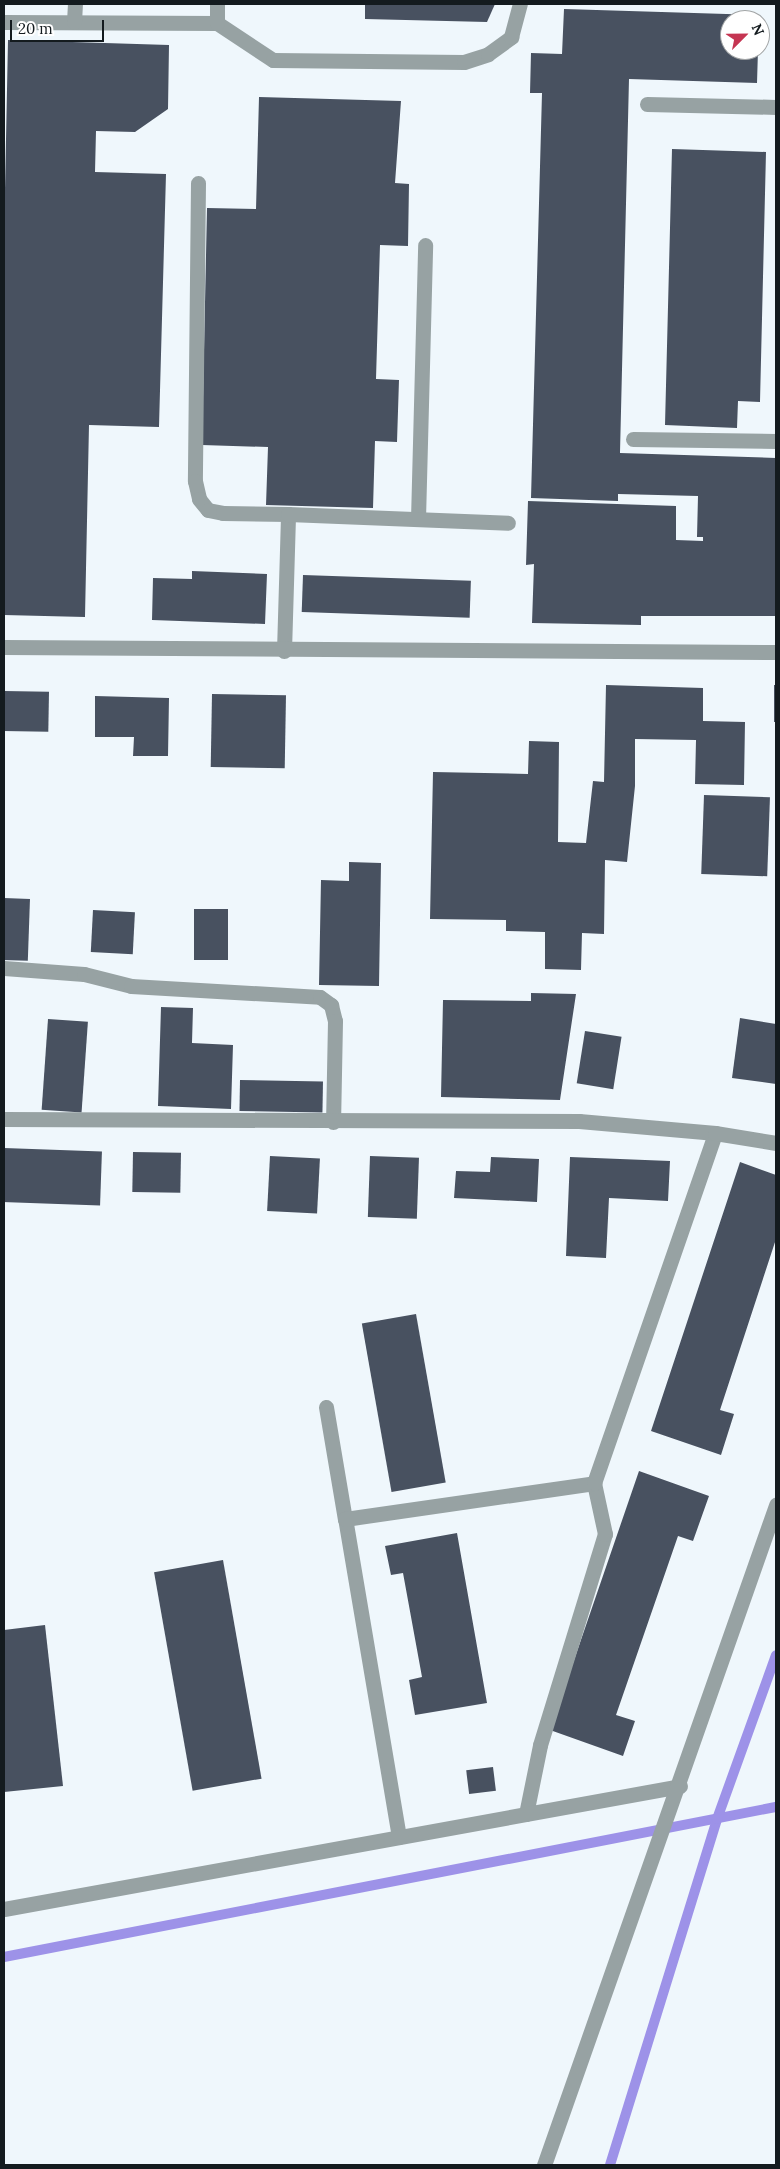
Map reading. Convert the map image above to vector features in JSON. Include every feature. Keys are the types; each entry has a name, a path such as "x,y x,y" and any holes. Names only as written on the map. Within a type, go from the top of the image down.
{"street":[{"path":"74,22 75,4"},
{"path":"217,4 217,23"},
{"path":"4,22 217,23 273,60 464,62 488,54 511,38 520,4"},
{"path":"647,104 776,107"},
{"path":"198,183 195,481 199,499 208,510 223,513 508,523"},
{"path":"418,519 425,245"},
{"path":"633,439 776,441"},
{"path":"284,651 288,514"},
{"path":"4,648 284,651 776,652"},
{"path":"4,968 84,974 131,986 320,996 331,1005 335,1021 333,1122"},
{"path":"4,1119 333,1122 579,1121 715,1133 776,1143"},
{"path":"526,1814 540,1745 605,1534 594,1483 715,1133"},
{"path":"326,1408 399,1837"},
{"path":"345,1519 594,1483"},
{"path":"544,2165 680,1786 776,1505"},
{"path":"4,1909 680,1786"}],"building":[{"path":"365,4 495,4 487,22 365,19"},
{"path":"564,9 720,14 720,60 758,60 757,83 629,79 620,453 776,458 776,616 641,616 641,625 532,623 534,564 526,565 528,501 676,506 676,540 703,541 703,537 697,537 698,496 618,494 618,501 531,498 542,93 530,93 531,53 562,54"},
{"path":"8,40 169,45 168,109 135,132 96,131 95,172 166,174 159,427 89,425 85,617 4,615 4,238"},
{"path":"259,97 401,101 395,183 409,184 408,246 380,245 376,379 399,380 397,442 375,441 373,508 266,505 268,447 202,445 207,208 256,209"},
{"path":"672,149 766,152 760,402 738,401 737,428 665,425"},
{"path":"192,571 267,574 265,624 152,620 153,578 192,579"},
{"path":"303,575 471,581 470,618 302,612"},
{"path":"606,685 703,688 703,721 745,722 744,785 695,784 696,740 635,739 635,786 627,862 605,860 604,934 582,933 581,970 545,969 545,932 506,931 506,920 430,919 433,772 528,774 529,741 559,742 558,842 586,843 593,781 604,782"},
{"path":"774,685 776,685 776,722 774,722"},
{"path":"4,691 49,692 48,732 4,731"},
{"path":"212,694 286,695 285,768 211,767"},
{"path":"95,696 169,698 168,756 133,756 134,737 95,737"},
{"path":"704,795 770,797 767,876 701,874"},
{"path":"349,862 381,863 379,986 319,985 321,880 349,881"},
{"path":"4,898 30,899 28,961 4,960"},
{"path":"194,909 228,909 228,960 194,960"},
{"path":"93,910 135,912 133,954 91,952"},
{"path":"531,993 576,994 560,1100 441,1097 443,1000 531,1001"},
{"path":"161,1007 193,1008 192,1043 233,1045 231,1109 158,1106"},
{"path":"740,1018 776,1024 776,1084 732,1078"},
{"path":"48,1019 88,1022 82,1113 42,1110"},
{"path":"585,1031 622,1037 613,1089 577,1083"},
{"path":"240,1080 323,1081 322,1112 239,1111"},
{"path":"4,1148 102,1151 100,1205 4,1202"},
{"path":"133,1152 181,1153 180,1193 132,1192"},
{"path":"270,1156 320,1159 317,1214 267,1211"},
{"path":"370,1156 419,1158 417,1219 368,1217"},
{"path":"491,1157 539,1159 537,1202 454,1198 456,1171 490,1172"},
{"path":"570,1157 670,1161 668,1201 609,1198 606,1258 566,1256"},
{"path":"740,1162 776,1175 776,1239 720,1410 734,1414 721,1455 651,1431"},
{"path":"416,1314 446,1482 392,1492 362,1324"},
{"path":"639,1471 709,1496 693,1541 678,1536 616,1715 635,1721 623,1756 550,1730"},
{"path":"457,1533 487,1703 415,1715 409,1680 422,1677 403,1573 391,1575 385,1546"},
{"path":"223,1560 262,1779 193,1791 154,1572"},
{"path":"45,1625 63,1786 4,1792 4,1630"},
{"path":"493,1767 496,1791 469,1794 466,1770"}],"waterway":[{"path":"610,2165 717,1819 776,1655"},
{"path":"4,1957 776,1807"}]}
